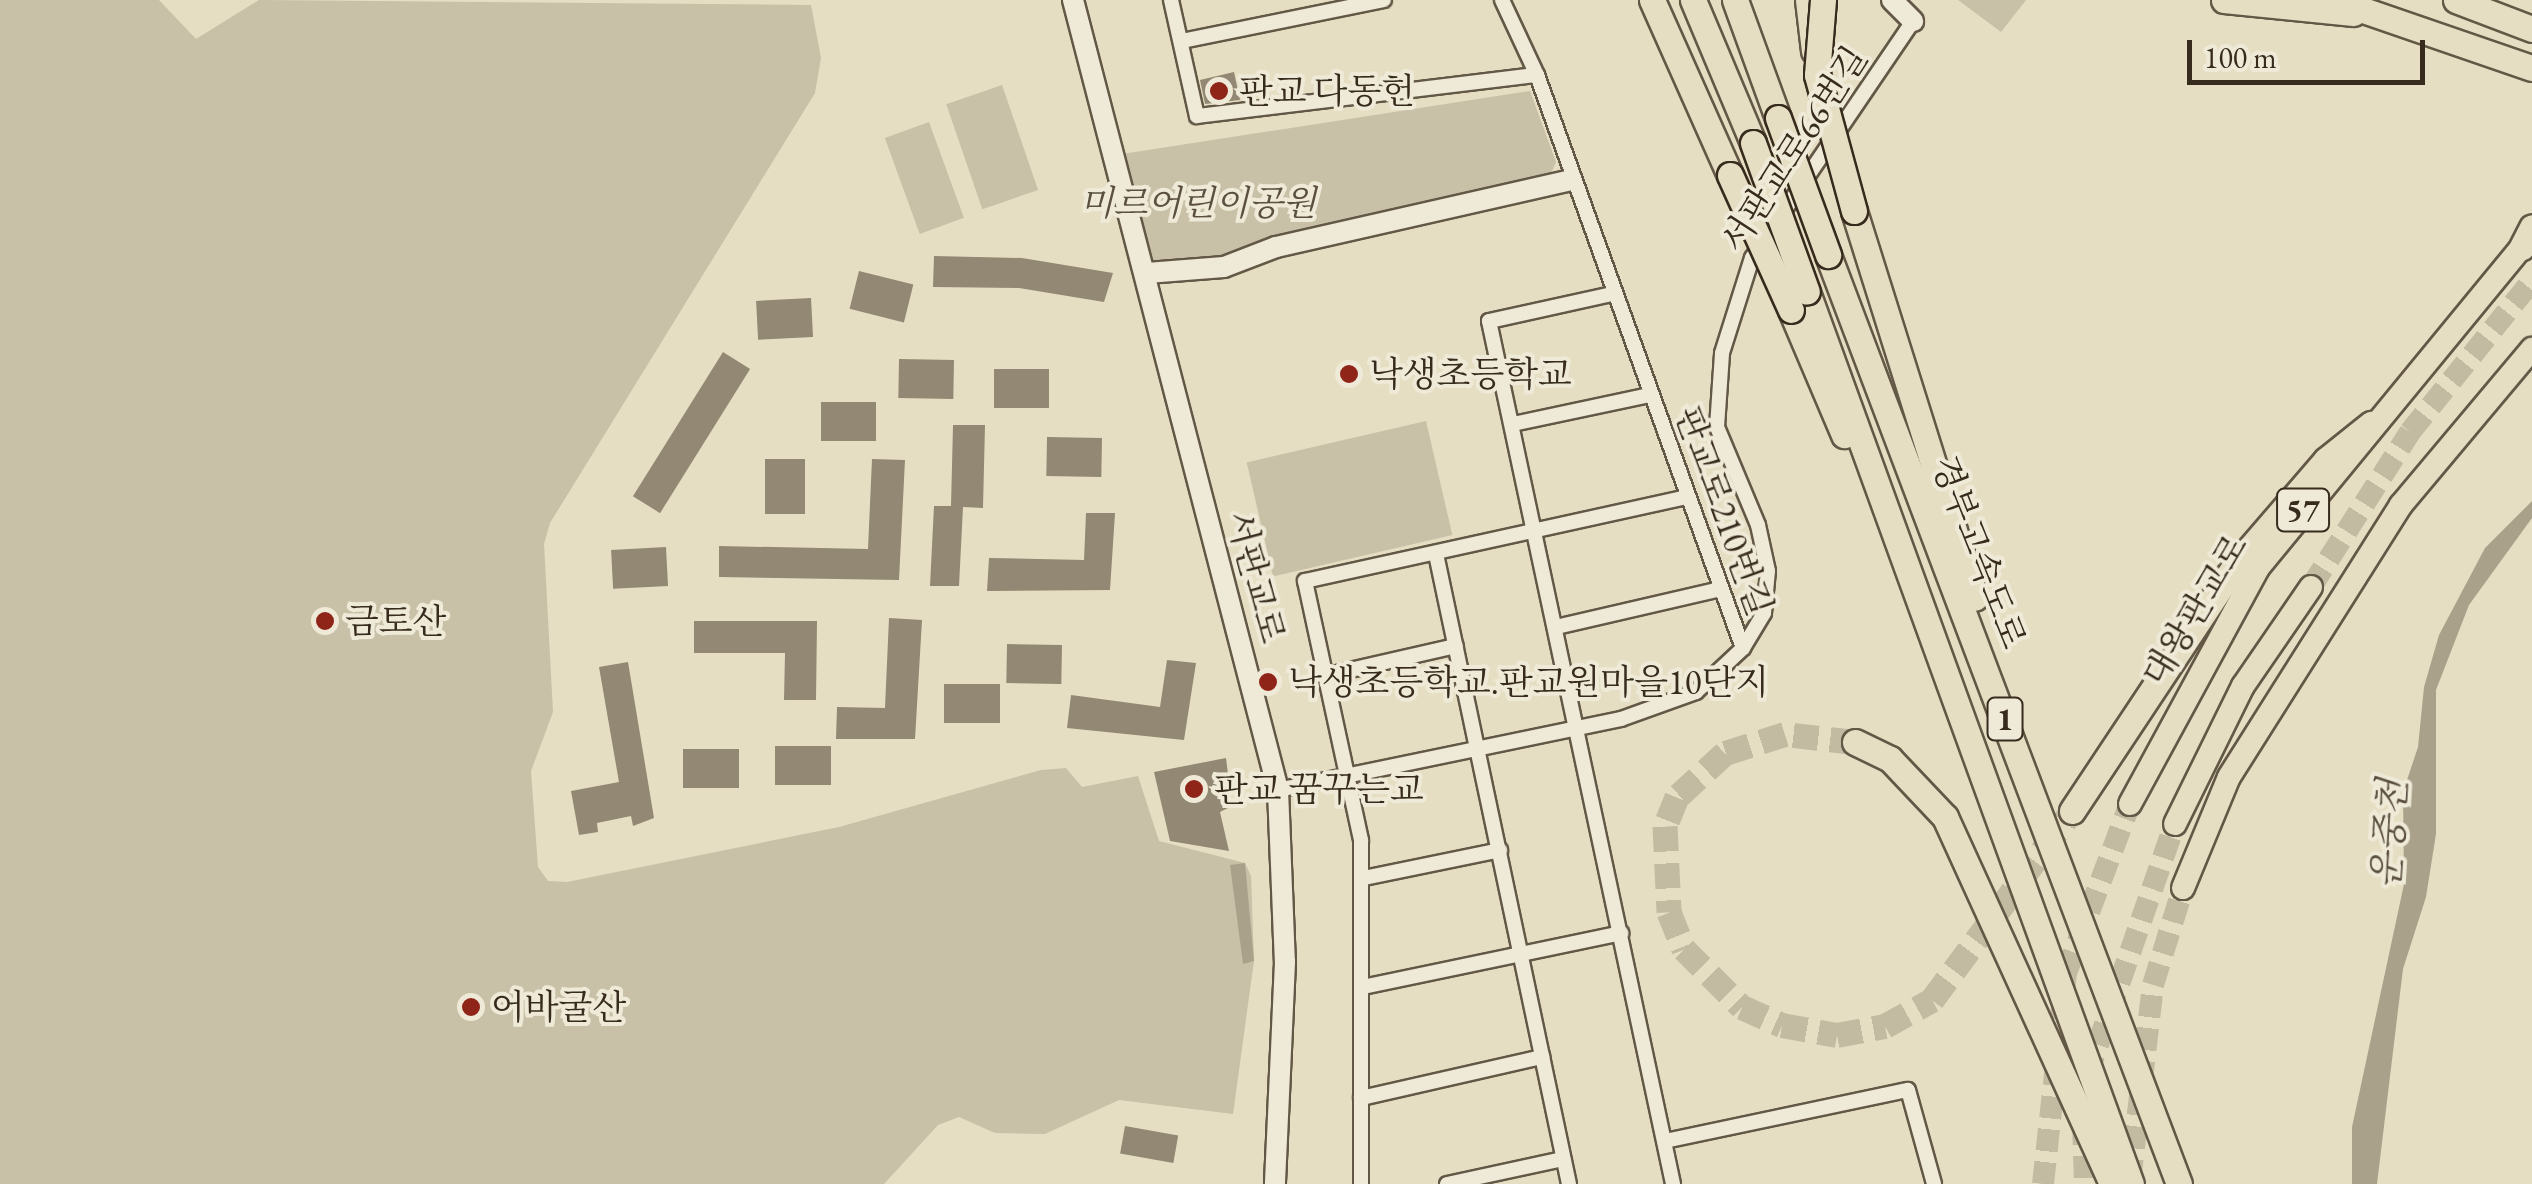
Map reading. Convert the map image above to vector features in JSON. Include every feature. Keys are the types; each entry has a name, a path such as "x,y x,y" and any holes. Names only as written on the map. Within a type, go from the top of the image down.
{"highway":[{"path":"1652,0 1730,175 1799,301"},
{"name":"경부고속도로","path":"1693,0 1752,143 1799,301 1947,682 2131,1184"},
{"name":"경부고속도로","path":"1735,0 2179,1184"},
{"path":"1808,0 1817,75 1854,211 2026,775"},
{"path":"1817,75 1823,0"},
{"path":"2224,0 2389,17"},
{"path":"2334,0 2498,56 2532,72"},
{"path":"2456,0 2532,29"},
{"path":"2072,811 2234,567 2326,460 2371,424"},
{"path":"1855,742 1890,758 1946,817 2112,1184"}],"main road":[{"name":"대왕판교로","path":"2130,804 2258,568 2371,424 2529,236"},
{"name":"57","path":"2183,888 2228,777 2401,505 2532,349"},
{"path":"2176,824 2242,686 2311,588"}],"street":[{"name":"서판교로","path":"1073,0 1147,273 1278,790 1285,962 1274,1184"},
{"path":"1171,0 1197,116 1536,75"},
{"path":"1182,41 1384,0"},
{"name":"판교로210번길","path":"1502,0 1536,75 1570,180 1743,648"},
{"path":"1892,0 1913,21"},
{"name":"서판교로66번길","path":"1278,790 1579,727 1696,692 1743,648 1764,613 1768,571 1758,525 1718,427 1722,352 1752,258 1913,21"},
{"path":"1147,273 1224,267 1276,247 1570,180"},
{"path":"1612,294 1489,321 1674,1184"},
{"name":"판교로210번길","path":"1513,424 1650,394"},
{"path":"1361,1184 1364,878 1350,773 1305,581 1687,497"},
{"path":"1436,554 1524,954 1569,1184"},
{"path":"1556,627 1720,589"},
{"path":"1328,675 1456,646"},
{"path":"1364,878 1500,850"},
{"path":"1363,988 1620,933"},
{"path":"1362,1098 1542,1057"},
{"path":"1665,1141 1908,1090 1934,1184"},
{"path":"1447,1184 1564,1159"}],"green space":[{"path":"0,0 159,0 196,39 259,0 811,5 821,58 815,93 550,523 544,544 553,712 531,771 538,867 548,881 567,882 839,827 1041,770 1066,768 1082,787 1138,776 1159,841 1245,863 1251,876 1254,961 1233,1114 1119,1100 1045,1134 995,1133 959,1117 938,1125 884,1184 0,1184"},
{"path":"1958,0 2026,0 2001,32"},
{"path":"1002,85 1038,190 982,209 946,104"},
{"name":"미르어린이공원","path":"1530,91 1556,162 1548,180 1172,271 1150,259 1122,154"},
{"path":"929,122 964,218 920,234 885,138"},
{"path":"1426,421 1452,535 1273,576 1247,462"}],"shaded area":[{"path":"2532,501 2532,518 2469,605 2436,690 2436,834 2426,897 2403,969 2377,1184 2352,1184 2352,1127 2404,884 2403,792 2418,747 2424,687 2439,635 2485,548"},
{"path":"1245,863 1254,961 1243,964 1230,865"}],"building":[{"name":"판교 다동헌","path":"1234,72 1240,100 1205,104 1200,80"},
{"path":"934,256 1022,258 1113,273 1104,302 1019,288 933,287"},
{"path":"859,271 913,285 904,322 850,309"},
{"path":"811,298 813,337 758,340 756,301"},
{"path":"723,352 750,369 660,513 633,496"},
{"path":"899,359 954,360 953,399 898,398"},
{"path":"994,369 1049,369 1049,408 994,408"},
{"path":"821,402 876,402 876,441 821,441"},
{"path":"953,425 985,425 983,508 963,507 959,586 930,586 934,506 951,506"},
{"path":"1047,437 1102,438 1101,477 1046,476"},
{"path":"765,459 805,459 805,514 765,514"},
{"path":"872,459 905,460 899,580 719,577 719,546 868,549"},
{"path":"1086,513 1115,513 1110,590 987,591 989,558 1084,560"},
{"path":"666,547 668,586 613,589 611,550"},
{"path":"889,618 922,620 915,739 836,739 837,707 885,708"},
{"path":"694,621 817,621 816,700 784,700 785,653 694,653"},
{"path":"1007,644 1062,645 1061,684 1006,683"},
{"path":"1167,660 1196,663 1184,740 1067,728 1071,695 1160,707"},
{"path":"628,662 654,818 633,826 631,816 597,823 598,832 579,835 571,791 619,782 599,667"},
{"path":"944,684 1000,684 1000,723 944,723"},
{"path":"775,746 831,746 831,785 775,785"},
{"path":"683,749 739,749 739,788 683,788"},
{"name":"판교 꿈꾸는교","path":"1226,758 1232,806 1220,812 1229,851 1170,841 1154,772"},
{"path":"1125,1126 1178,1135 1173,1163 1120,1154"}],"tunnel":[{"path":"2311,587 2410,432 2532,281"},
{"path":"1855,742 1785,734 1725,753 1677,797 1665,826 1669,912 1684,949 1742,1007 1782,1025 1837,1035 1885,1026 1932,1000 2072,811"},
{"path":"2043,1184 2066,973 2130,804"},
{"path":"2087,1076 2175,824"},
{"path":"2130,1181 2153,985 2183,888"},
{"path":"2083,1123 2085,1184"}],"place":[{"name":"판교 다동헌","path":"1219,91"},
{"name":"낙생초등학교","path":"1349,374"},
{"name":"금토산","path":"325,621"},
{"name":"낙생초등학교.판교원마을10단지","path":"1268,682"},
{"name":"판교 꿈꾸는교","path":"1194,789"},
{"name":"어바굴산","path":"471,1007"}],"water label":[{"name":"운중천","path":"2389,834"}]}
